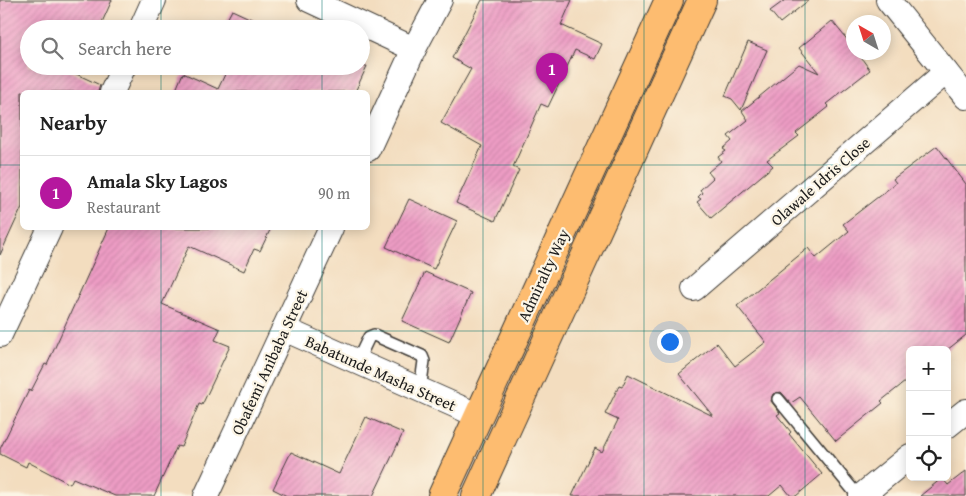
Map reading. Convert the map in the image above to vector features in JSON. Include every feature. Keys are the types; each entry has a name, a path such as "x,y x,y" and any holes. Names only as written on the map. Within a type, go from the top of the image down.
{"main road":[{"name":"Admiralty Way","path":"442,496 669,0"},
{"name":"Admiralty Way","path":"476,496 702,0"}],"street":[{"path":"145,20 154,0"},
{"path":"309,0 351,20"},
{"path":"370,145 414,50 440,0"},
{"path":"888,0 966,97"},
{"path":"370,29 414,50"},
{"name":"Olawale Idris Close","path":"694,289 946,72"},
{"path":"113,90 120,75"},
{"path":"0,335 49,230"},
{"name":"Obafemi Anibaba Street","path":"206,496 330,230"},
{"name":"Babatunde Masha Street","path":"284,329 479,416"},
{"path":"951,423 966,411"},
{"path":"859,496 906,459"}],"lane":[{"path":"357,362 370,337 374,335 422,356 424,361 420,390"},
{"path":"778,399 859,496"}],"building":[{"path":"0,0 112,0 103,20 20,20 20,75 78,75 100,85 99,90 20,90 20,211 0,255"},
{"path":"482,0 572,0 561,25 602,44 595,59 575,50 548,107 541,104 513,167 519,170 495,221 456,203 482,146 441,123 471,69 452,58"},
{"path":"785,0 809,0 780,23 770,11"},
{"path":"232,10 254,20 227,20"},
{"path":"832,21 846,38 846,60 863,60 870,70 826,104 829,107 796,133 799,136 767,160 773,166 711,218 697,202 701,199 698,197 702,193 700,190 713,178 708,172 721,161 718,157 726,151 723,149 732,141 728,136 748,120 742,111 799,64 819,73 799,48"},
{"path":"748,42 767,50 741,110 732,99 725,96"},
{"path":"182,75 187,75 218,89 225,75 363,75 356,90 176,90"},
{"path":"937,146 966,184 966,335 951,347 906,346 906,381 881,401 883,403 836,441 800,397 791,403 781,392 773,394 771,401 780,413 777,415 791,432 789,434 822,474 796,496 791,496 782,485 769,496 572,496 595,448 602,452 618,420 605,414 619,386 622,387 628,374 713,416 679,374 717,343 735,366 766,342 737,306 808,248 816,258 849,231 843,224 896,183 893,179"},
{"path":"409,199 457,221 434,269 386,247"},
{"path":"108,230 270,230 260,251 254,249 244,271 189,246 162,304 220,329 215,340 230,346 202,405 199,404 181,447 177,446 154,496 115,496 73,478 70,484 28,462 26,467 0,454 0,449 29,390 31,391 45,364 47,365"},
{"path":"425,272 471,293 449,342 402,321"},
{"path":"366,417 403,433 373,496 287,496 273,489 291,452 339,474"},
{"path":"966,471 966,496 920,496 938,481 945,481 948,485"}],"place":[{"name":"Amala Sky Lagos","path":"552,94"}]}
